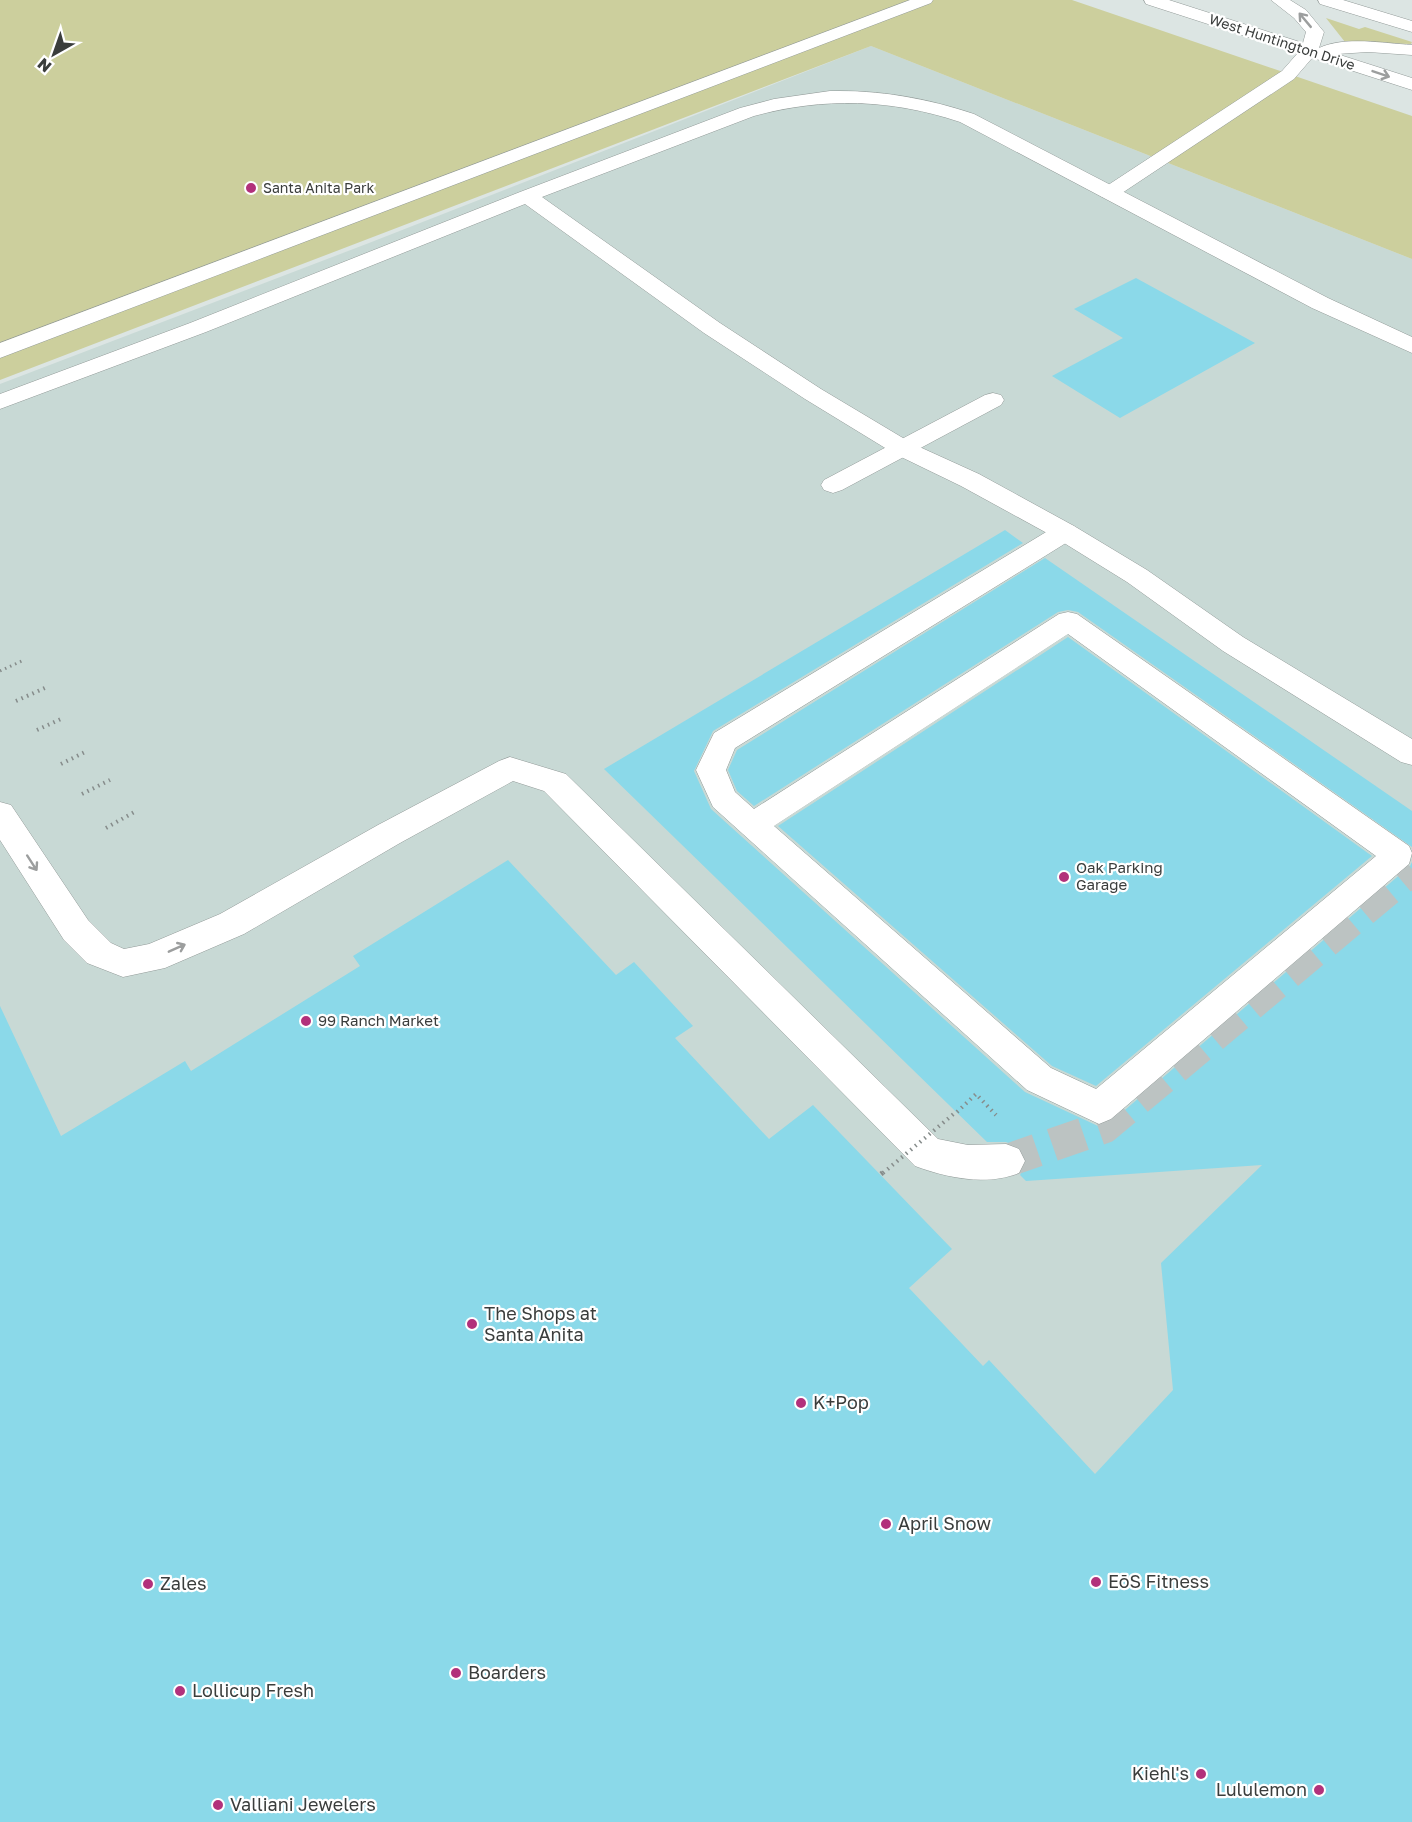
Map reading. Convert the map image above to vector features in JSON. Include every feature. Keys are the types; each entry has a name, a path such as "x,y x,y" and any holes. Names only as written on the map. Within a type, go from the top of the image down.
{"street":[{"name":"West Huntington Drive","path":"1152,0 1412,84"},
{"path":"1109,193 1291,72 1310,50 1315,32 1300,14 1279,0"},
{"path":"1338,2 1412,27"},
{"path":"1310,50 1368,47 1412,50"},
{"path":"0,402 387,254 527,196 747,112 778,102 846,96 907,100 935,106 967,118 1320,303 1412,346"},
{"path":"527,196 721,334 813,394 904,449 970,480 1065,532 1137,576 1233,644 1412,754"},
{"path":"0,814 76,930 99,953 123,963 153,958 232,924 389,834 510,769 555,782 928,1154 968,1162 1006,1161"}],"lane":[{"path":"0,351 925,0"},
{"path":"833,485 993,400"},
{"path":"753,825 1068,621 1398,855 1098,1108 1039,1079 723,799 711,770 724,741 1065,532"}],"path":[{"path":"0,672 24,660"},
{"path":"16,701 47,687"},
{"path":"37,730 63,718"},
{"path":"61,764 87,751"},
{"path":"82,794 110,780"},
{"path":"106,828 136,811"},
{"path":"881,1174 976,1094 997,1116"}],"shaded area":[{"path":"871,46 1412,259 1412,1822 0,1822 0,384 369,243"}],"green space":[{"name":"Santa Anita Park","path":"0,0 1072,0 1412,116 1412,259 871,46 0,380"},
{"path":"1326,18 1359,29 1365,27 1412,42 1411,44 1345,42"}],"building":[{"path":"1136,278 1255,343 1120,418 1052,376 1123,338 1074,309"},
{"name":"The Shops at Santa Anita","path":"1005,530 1023,543 713,731 694,771 711,809 1025,1092 1098,1126 1112,1121 1412,862 1412,1822 0,1822 0,1006 61,1136 185,1061 191,1071 360,966 353,956 508,860 616,975 634,962 693,1026 675,1038 769,1139 813,1105 952,1249 909,1288 983,1366 989,1360 1095,1474 1173,1390 1161,1263 1262,1165 1026,1181 1020,1175 1027,1162 1021,1148 1006,1142 987,1142 604,769"},
{"path":"1045,558 1412,811 1412,847 1078,612 1068,610 1058,612 754,806 737,791 728,770 737,750"},
{"path":"1068,637 1372,856 1096,1086 1052,1066 778,826"}],"tunnel":[{"path":"1006,1161 1104,1127 1412,869"}],"place":[{"name":"Santa Anita Park","path":"251,188"},
{"name":"Oak Parking Garage","path":"1064,877"},
{"name":"99 Ranch Market","path":"306,1021"},
{"name":"The Shops at Santa Anita","path":"472,1324"},
{"name":"K+Pop","path":"801,1403"},
{"name":"April Snow","path":"886,1524"},
{"name":"EōS Fitness","path":"1096,1582"},
{"name":"Zales","path":"148,1584"},
{"name":"Boarders","path":"456,1673"},
{"name":"Lollicup Fresh","path":"180,1691"},
{"name":"Kiehl's","path":"1201,1774"},
{"name":"Lululemon","path":"1319,1790"},
{"name":"Valliani Jewelers","path":"218,1805"}]}
